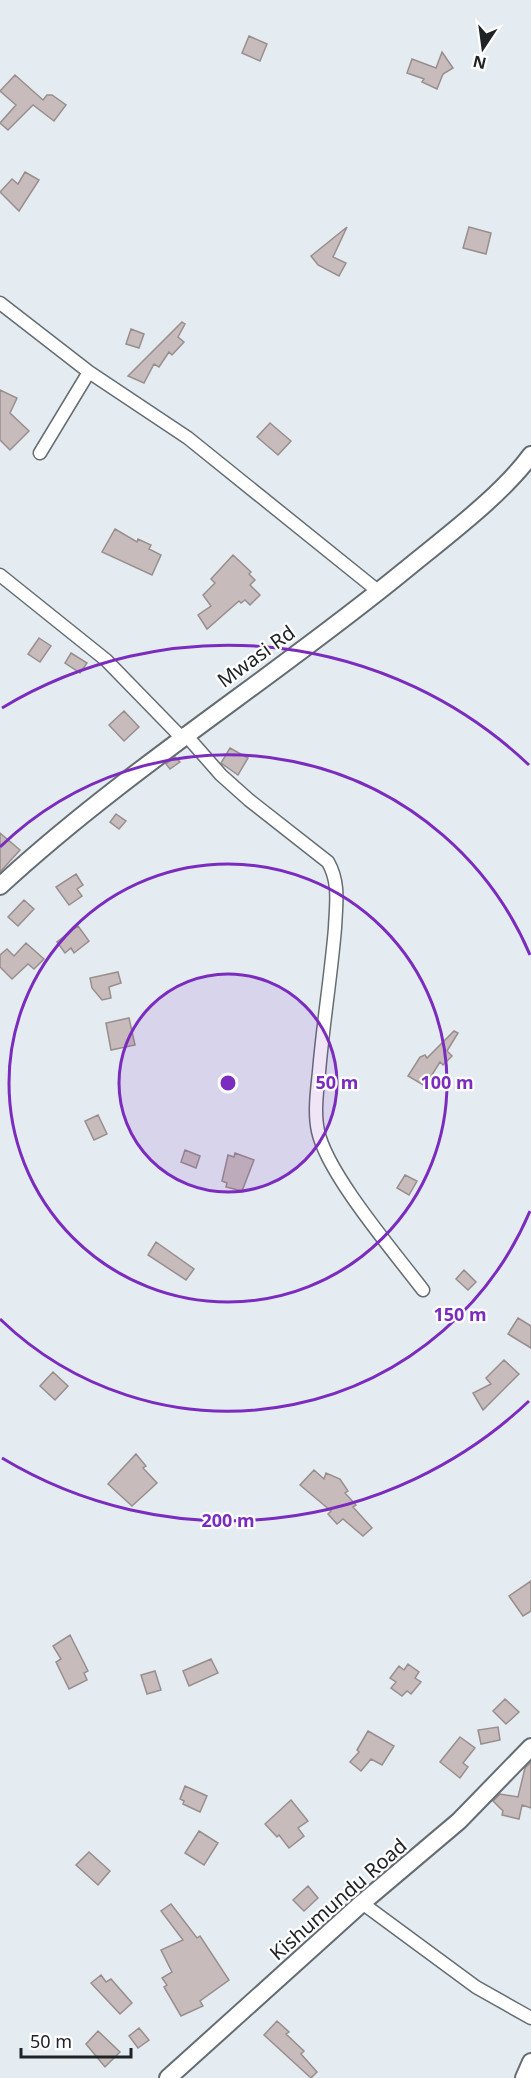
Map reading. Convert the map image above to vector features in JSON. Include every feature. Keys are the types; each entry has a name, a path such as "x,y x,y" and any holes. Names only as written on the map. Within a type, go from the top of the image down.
{"street":[{"path":"0,303 89,372 197,445 378,591"},
{"path":"40,453 89,372"},
{"name":"Mwasi Rd","path":"0,886 115,787 378,591 502,488 531,455"},
{"path":"0,575 106,660 221,775 328,862 335,875 337,889 334,940 322,1026 317,1096 318,1131 327,1157 423,1290"},
{"name":"Kishumundu Road","path":"168,2078 362,1903 459,1821 531,1747"},
{"path":"362,1903 476,1987 531,2018"},
{"path":"524,2078 531,2062"}],"building":[{"path":"249,36 267,44 260,61 242,53"},
{"path":"442,52 453,68 443,74 437,89 422,82 424,79 407,73 412,59 436,68"},
{"path":"15,75 43,100 47,95 52,95 66,105 54,121 33,105 8,130 0,123 16,105 0,91"},
{"path":"25,172 39,180 19,211 0,192 12,179 18,184"},
{"path":"347,227 333,257 346,263 339,276 318,265 311,256"},
{"path":"469,227 491,233 486,254 463,248"},
{"path":"182,322 185,324 178,337 184,342 172,355 169,352 159,367 154,364 144,383 128,376"},
{"path":"131,329 144,334 139,348 126,344"},
{"path":"0,390 17,398 10,413 29,431 10,450 0,440"},
{"path":"270,423 291,441 278,455 257,437"},
{"path":"115,529 137,542 138,539 151,545 149,549 161,555 152,575 102,552"},
{"path":"233,555 251,572 249,574 255,580 250,585 260,595 250,605 245,600 241,603 239,601 207,629 198,615 211,606 203,595 215,583 211,579"},
{"path":"39,638 51,646 40,662 28,654"},
{"path":"71,653 87,663 80,673 65,663"},
{"path":"124,711 139,727 124,741 109,725"},
{"path":"230,748 248,758 238,775 221,763"},
{"path":"175,757 180,762 170,769 166,764"},
{"path":"116,814 126,821 119,829 110,822"},
{"path":"0,833 20,850 0,872"},
{"path":"76,874 83,885 77,889 82,896 69,905 56,887"},
{"path":"24,900 34,909 18,926 8,917"},
{"path":"78,926 89,941 74,953 71,948 65,953 57,942"},
{"path":"26,943 44,959 34,969 28,964 12,979 0,967 0,955 7,949 14,956"},
{"path":"118,972 121,983 109,987 111,998 102,1000 92,988 90,978"},
{"path":"129,1018 135,1045 111,1050 106,1023"},
{"path":"454,1031 458,1033 447,1051 452,1056 443,1065 440,1062 425,1086 408,1076 420,1057 425,1055 427,1058"},
{"path":"98,1115 107,1134 94,1140 85,1121"},
{"path":"185,1150 200,1156 196,1168 181,1162"},
{"path":"235,1153 254,1160 242,1191 226,1187 227,1183 222,1181 228,1155 234,1157"},
{"path":"405,1175 417,1181 409,1195 397,1188"},
{"path":"156,1242 194,1269 186,1280 148,1255"},
{"path":"464,1270 476,1282 468,1290 456,1279"},
{"path":"518,1318 531,1326 531,1348 508,1334"},
{"path":"504,1360 519,1374 483,1410 473,1393 491,1384 486,1378"},
{"path":"53,1372 68,1386 55,1400 40,1386"},
{"path":"136,1454 146,1466 143,1468 157,1483 132,1506 108,1484"},
{"path":"314,1470 324,1479 326,1473 340,1479 348,1491 345,1493 356,1505 353,1507 372,1528 363,1536 343,1519 337,1524 328,1514 331,1511 300,1485"},
{"path":"531,1581 531,1611 523,1616 509,1596"},
{"path":"70,1635 88,1671 84,1673 87,1680 69,1689 56,1662 61,1659 53,1646"},
{"path":"211,1659 218,1673 189,1686 183,1671"},
{"path":"408,1664 419,1672 415,1678 421,1682 411,1694 407,1691 402,1696 391,1688 396,1682 390,1678 399,1666 404,1670"},
{"path":"155,1671 161,1690 147,1694 141,1675"},
{"path":"505,1699 519,1712 506,1724 493,1711"},
{"path":"498,1727 500,1740 481,1744 478,1730"},
{"path":"368,1731 394,1746 382,1765 371,1759 361,1771 350,1762 359,1752 357,1750"},
{"path":"460,1737 475,1748 463,1763 468,1767 460,1778 440,1762"},
{"path":"531,1762 531,1808 522,1805 519,1819 502,1815 503,1811 493,1801 500,1794 518,1797 525,1768"},
{"path":"185,1786 207,1796 200,1812 183,1804 184,1801 180,1799"},
{"path":"291,1800 308,1821 298,1828 304,1836 289,1848 279,1835 277,1837 265,1824"},
{"path":"199,1831 218,1843 204,1865 185,1853"},
{"path":"89,1852 110,1871 98,1885 76,1865"},
{"path":"308,1886 318,1898 304,1911 293,1900"},
{"path":"171,1904 197,1938 200,1936 229,1980 200,2001 203,2006 181,2016 164,1987 167,1985 162,1978 172,1972 161,1950 183,1940 161,1911"},
{"path":"101,1975 106,1982 111,1979 132,2003 120,2014 91,1983"},
{"path":"277,2021 289,2032 286,2034 304,2051 301,2054 317,2072 311,2078 264,2035"},
{"path":"139,2028 149,2040 138,2048 129,2036"},
{"path":"98,2031 120,2052 105,2067 86,2044"}]}
